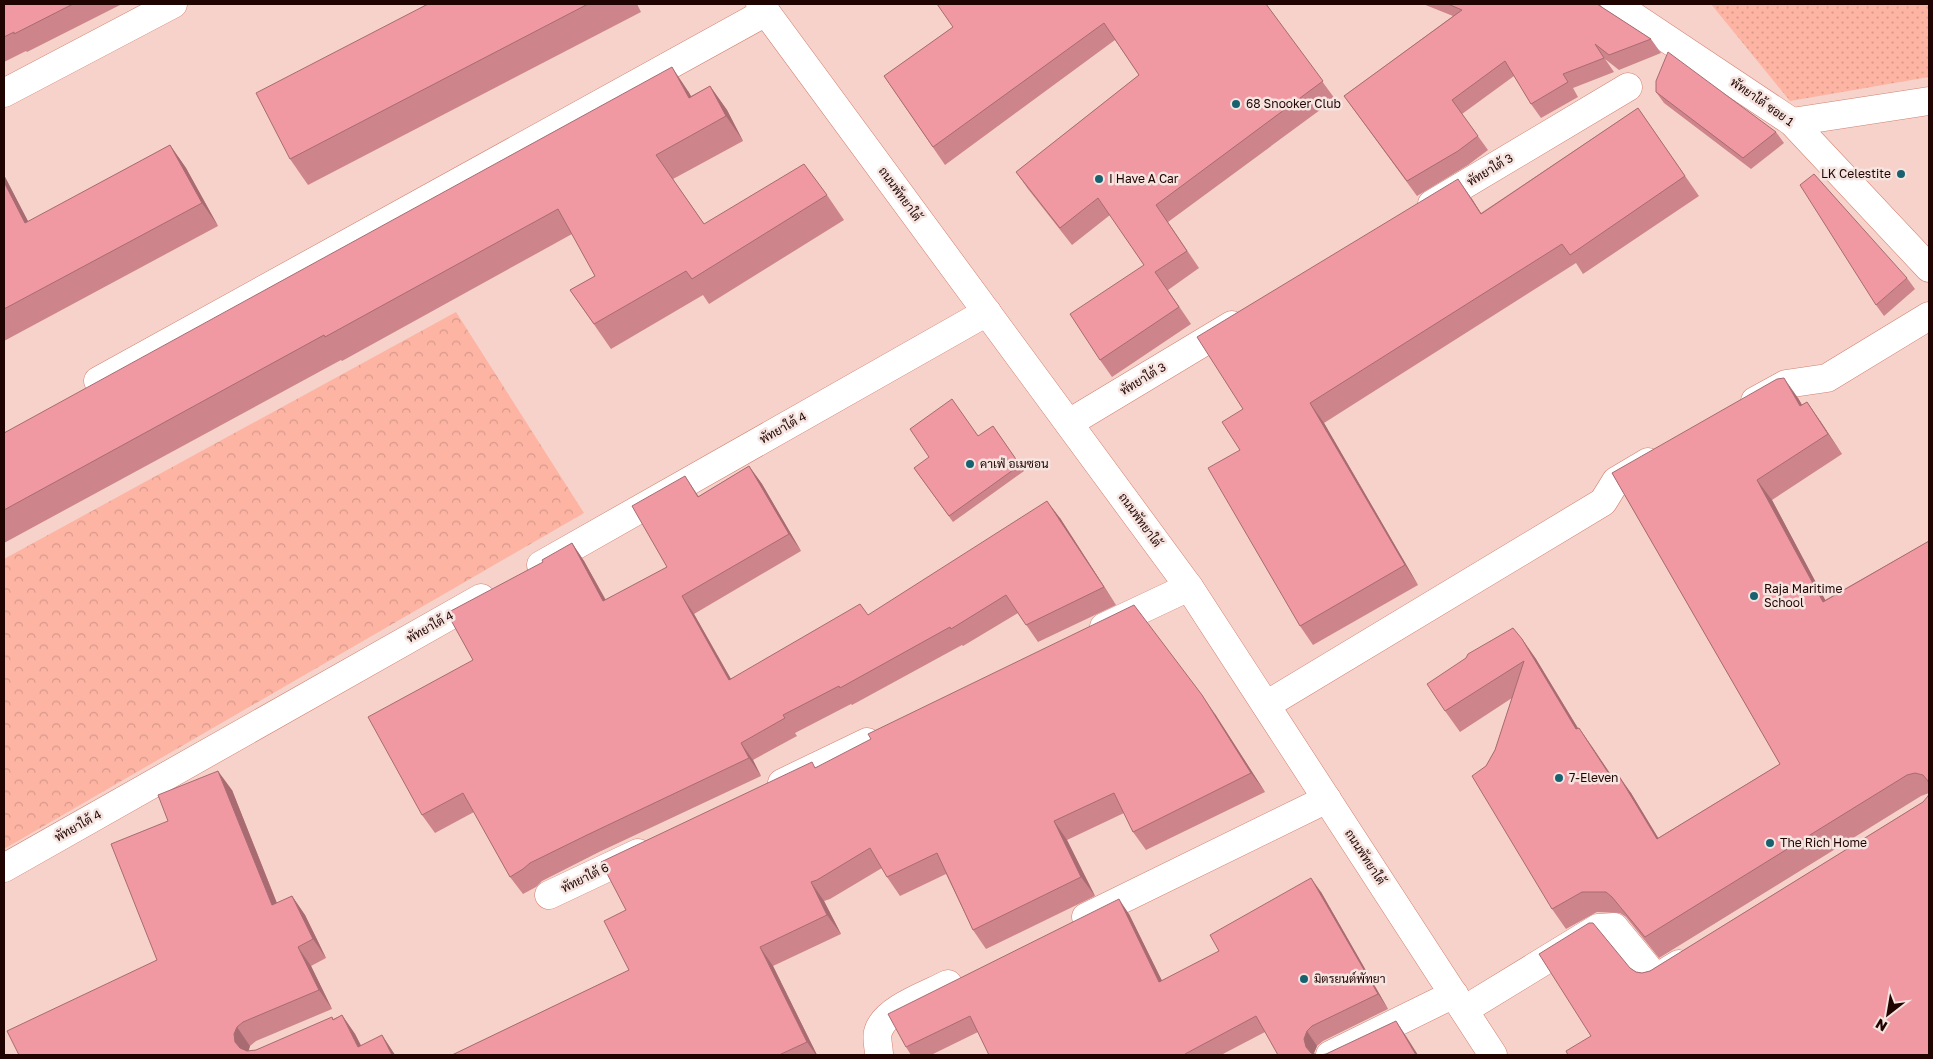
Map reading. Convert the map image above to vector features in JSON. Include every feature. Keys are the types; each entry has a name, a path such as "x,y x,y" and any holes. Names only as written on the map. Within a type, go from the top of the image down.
{"street":[{"path":"4,93 173,4"},
{"name":"พัทยาใต้ ซอย 1","path":"1615,4 1792,122 1929,268"},
{"path":"73,395 763,8"},
{"name":"ถนนพัทยาใต้","path":"763,8 1189,587 1493,1055"},
{"name":"พัทยาใต้ 3","path":"1409,218 1628,86"},
{"path":"1792,122 1929,102"},
{"name":"พัทยาใต้ 3","path":"1069,423 1256,310"},
{"name":"พัทยาใต้ 4","path":"4,868 987,312"},
{"path":"1735,413 1786,384 1827,378 1929,316"},
{"path":"1266,705 1603,502 1616,480 1667,452"},
{"path":"1082,638 1189,587"},
{"path":"762,792 887,732"},
{"path":"1060,930 1327,799"},
{"name":"พัทยาใต้ 6","path":"549,895 656,844"},
{"path":"1330,1055 1459,1002 1598,928 1614,927 1656,978 1697,953"},
{"path":"879,1055 878,1032 887,1017 901,1008 972,973"}],"green space":[{"path":"1711,4 1929,4 1929,77 1790,101"},
{"path":"456,312 584,513 4,849 4,559"}],"building":[{"path":"4,4 73,4 14,34 14,32 4,37"},
{"path":"428,4 588,4 290,159 256,93"},
{"path":"937,4 1266,4 1323,81 1156,205 1187,251 1155,272 1179,307 1100,360 1070,314 1144,265 1098,198 1060,228 1016,172 1139,75 1104,23 933,147 884,76 953,27"},
{"path":"1448,4 1597,4 1651,39 1609,55 1595,44 1604,58 1563,74 1568,82 1531,104 1505,61 1452,100 1478,136 1458,151 1407,181 1344,96 1462,10"},
{"path":"1668,52 1776,132 1743,158 1656,92 1656,81"},
{"path":"672,67 689,98 710,86 726,116 656,155 704,224 804,164 827,195 692,279 686,271 594,324 570,290 595,276 558,209 4,510 4,433"},
{"path":"1638,108 1685,176 1570,255 1562,244 1310,403 1405,565 1300,626 1208,468 1240,450 1222,422 1243,409 1197,337 1458,179 1481,214"},
{"path":"170,145 202,203 4,309 4,182 25,223"},
{"path":"1814,174 1907,278 1876,305 1800,185"},
{"path":"1784,378 1800,406 1807,402 1828,434 1757,480 1823,602 1929,541 1929,785 1923,775 1915,773 1907,775 1645,937 1606,892 1582,892 1552,909 1472,776 1486,766 1495,750 1524,661 1445,711 1427,684 1466,658 1468,654 1513,628 1522,639 1576,729 1579,728 1611,777 1617,773 1657,839 1780,764 1612,473 1777,379"},
{"path":"952,399 978,436 993,426 1020,465 949,516 914,468 929,457 910,429"},
{"path":"749,466 789,534 682,596 729,680 860,604 868,615 1047,501 1104,587 1026,625 1006,595 951,629 950,627 840,688 839,686 783,715 785,718 741,743 749,758 530,863 510,877 463,793 422,815 368,717 473,660 447,613 543,562 542,560 572,543 603,601 667,567 632,506 685,476 698,497"},
{"path":"1134,605 1202,695 1251,773 1133,832 1114,793 1054,821 1081,877 973,930 937,853 887,877 870,848 811,882 827,915 760,947 807,1042 779,1055 452,1055 629,970 604,921 626,910 601,862 812,762 815,768 871,739 868,734"},
{"path":"218,771 272,905 292,896 313,939 298,947 319,990 243,1022 237,1027 234,1034 235,1042 240,1048 247,1051 256,1050 332,1017 333,1020 342,1015 358,1047 382,1035 392,1055 19,1055 7,1031 157,960 111,844 168,821 158,795"},
{"path":"1929,793 1929,1055 1568,1055 1566,1051 1591,1036 1539,954 1589,923 1593,923 1630,968 1642,973 1650,971 1923,802"},
{"path":"1311,878 1378,994 1312,1026 1307,1031 1304,1039 1306,1047 1311,1053 1317,1055 1278,1055 1256,1016 1185,1055 989,1055 970,1016 906,1047 888,1014 1119,899 1159,982 1219,951 1210,935"},
{"path":"1396,1021 1416,1055 1320,1055 1326,1054"}],"place":[{"name":"68 Snooker Club","path":"1236,104"},
{"name":"LK Celestite","path":"1901,174"},
{"name":"I Have A Car","path":"1099,179"},
{"name":"คาเฟ่ อเมซอน","path":"970,464"},
{"name":"Raja Maritime School","path":"1754,596"},
{"name":"7-Eleven","path":"1559,778"},
{"name":"The Rich Home","path":"1770,843"},
{"name":"มิตรยนต์พัทยา","path":"1304,979"}]}
